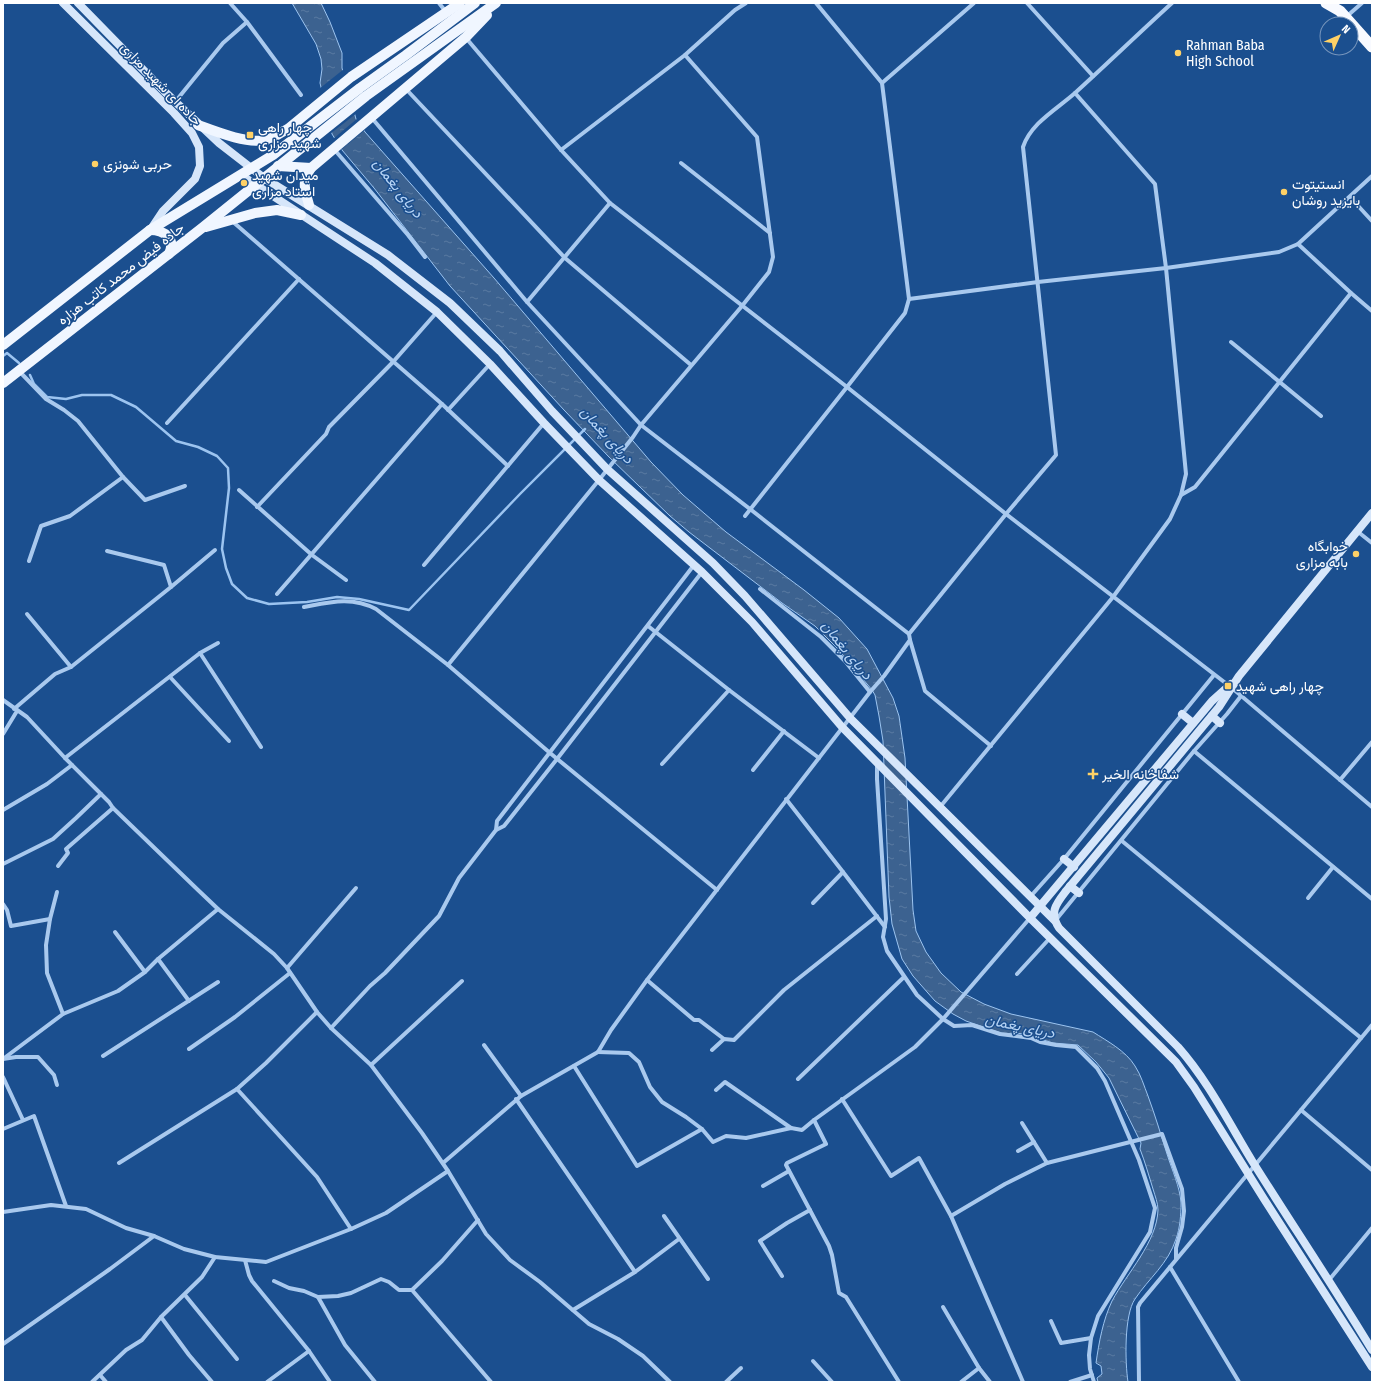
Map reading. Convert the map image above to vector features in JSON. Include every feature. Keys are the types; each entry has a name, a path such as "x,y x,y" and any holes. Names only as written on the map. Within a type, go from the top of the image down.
{"highway":[{"path":"1326,3 1341,11 1372,47"}],"main road":[{"name":"جاده ای شهید مزاری","path":"63,3 174,113 192,134 199,147 200,166 194,179 162,211 150,230"},
{"name":"جاده ای شهید مزاری","path":"78,3 175,102 219,144 264,178 388,255 450,303 500,351 552,411 607,469 713,563 745,596 850,718 1055,922 1059,928 1178,1047 1193,1064 1372,1350"},
{"path":"363,92 449,16 460,3"},
{"path":"198,125 228,136 253,140 266,140 289,128 351,77 449,16 475,3"},
{"path":"3,345 150,230 273,155 317,121 497,3"},
{"path":"309,205 304,185 306,176 311,168 466,37 497,3"},
{"name":"جاده فیض محمد کاتب هزاره","path":"3,383 202,228 324,130 363,92"},
{"path":"278,166 311,168"},
{"path":"241,175 375,263 438,312 490,364 599,480 702,572 752,622 842,728 910,795 1030,918 1176,1062 1194,1087 1372,1367"},
{"path":"202,228 255,213 277,210 301,215"},
{"path":"150,230 160,231 168,236 171,245 169,254"},
{"path":"1055,922 1055,906 1070,886 1212,716 1230,687 1372,513"},
{"path":"1030,918 1212,701 1230,687"},
{"path":"1182,714 1193,723"},
{"path":"1212,716 1220,723"},
{"path":"1064,859 1074,867"},
{"path":"1070,886 1079,893"}],"street":[{"path":"230,3 247,22 301,95"},
{"path":"438,3 561,150 610,203 847,387 1006,514 1230,687 1372,807"},
{"path":"561,150 685,55 746,3"},
{"path":"745,516 905,313 909,299 882,83 816,3"},
{"path":"882,83 974,3"},
{"path":"1027,3 1093,76"},
{"path":"909,634 1056,455 1023,147 1027,137 1035,126 1075,93 1172,3"},
{"path":"1341,11 1362,3"},
{"path":"175,102 223,43 247,22"},
{"path":"448,665 599,480 641,425 769,272 773,257 756,137 685,55"},
{"path":"405,88 565,258 691,365"},
{"path":"940,808 1113,597 1170,519 1181,495 1186,474 1166,268 1155,184 1075,93"},
{"path":"367,120 527,302 641,425 909,634 925,691 991,746"},
{"path":"335,147 425,257"},
{"path":"681,163 770,233"},
{"path":"909,299 1038,282 1166,268 1279,252 1298,244 1372,176"},
{"path":"1350,197 1372,221"},
{"path":"527,302 610,203"},
{"path":"231,220 442,404 508,466"},
{"path":"1298,244 1372,311"},
{"path":"167,423 299,279"},
{"path":"1181,495 1195,487 1351,293"},
{"path":"257,507 326,434 329,427 393,362 438,312"},
{"path":"1230,342 1321,416"},
{"path":"448,410 490,364"},
{"path":"19,370 46,400 64,410 78,421 123,476 145,500 185,486"},
{"path":"277,594 442,404"},
{"path":"424,565 544,423"},
{"path":"29,561 41,526 70,516 123,476"},
{"path":"239,490 312,555 346,580"},
{"path":"1357,531 1372,543"},
{"path":"3,734 15,710 55,674 71,667 215,550"},
{"path":"107,551 164,565 171,587"},
{"path":"496,830 497,821 694,565"},
{"path":"331,1028 439,916 459,878 496,830 504,826 656,633 702,572"},
{"path":"760,590 821,637 870,691"},
{"path":"304,607 338,601 352,601 366,604 376,609 448,665 557,759 717,890"},
{"path":"27,614 71,667"},
{"path":"648,626 819,758"},
{"path":"443,1163 516,1099 598,1052 611,1030 647,980 870,691 884,676 910,640"},
{"path":"65,758 200,653 218,643"},
{"path":"200,653 261,746"},
{"path":"1030,897 1064,859 1214,675"},
{"path":"170,677 230,741"},
{"path":"662,764 729,690"},
{"path":"1055,922 1194,751 1220,723 1241,696"},
{"path":"3,700 15,710 27,717 65,758 110,802 113,808 218,909 274,954 287,968 317,1012 331,1028 371,1065 443,1163 486,1234 510,1260 540,1282 589,1324 643,1356 670,1382"},
{"path":"753,770 784,731"},
{"path":"1340,780 1372,742"},
{"path":"1194,751 1372,898"},
{"path":"877,762 886,919 883,937 887,951 904,977 917,995 943,1020 954,1026 972,1025 1000,1034 1031,1038 1040,1042 1056,1045 1076,1046 1097,1068 1105,1081 1132,1141 1155,1208 1150,1232 1098,1316 1091,1338 1089,1355 1090,1369 1094,1382"},
{"path":"3,810 47,784 72,765"},
{"path":"3,864 53,839 101,794"},
{"path":"786,800 885,927"},
{"path":"58,866 68,853 66,848 113,808"},
{"path":"1122,840 1361,1038"},
{"path":"1308,898 1334,867"},
{"path":"813,903 843,872"},
{"path":"287,968 356,888"},
{"path":"57,892 50,919 46,945 47,973 63,1014"},
{"path":"3,904 7,910 11,926 50,919"},
{"path":"3,1059 63,1014 118,991 145,972 158,959 218,909"},
{"path":"647,980 694,1020 699,1020 724,1039 734,1040 784,990 877,916"},
{"path":"598,1052 629,1053 639,1062 650,1087 662,1102 702,1129 713,1142 726,1136 746,1138 791,1128 802,1130 842,1099 915,1047 943,1020 1030,918"},
{"path":"115,932 145,972"},
{"path":"1017,974 1050,938"},
{"path":"158,959 189,1001"},
{"path":"189,1049 235,1017 290,973"},
{"path":"798,1079 904,977"},
{"path":"104,1056 218,982"},
{"path":"371,1065 462,982"},
{"path":"119,1163 237,1089 266,1063 317,1012"},
{"path":"1139,1382 1138,1307 1140,1303 1372,1025"},
{"path":"712,1050 724,1039"},
{"path":"484,1045 521,1096"},
{"path":"3,1059 16,1057 38,1057 54,1075 57,1085"},
{"path":"574,1066 637,1166 702,1129"},
{"path":"3,1077 23,1120"},
{"path":"716,1090 725,1082 791,1128"},
{"path":"237,1089 316,1177 351,1229"},
{"path":"516,1099 635,1272"},
{"path":"842,1099 891,1176 920,1158 951,1216 1023,1382"},
{"path":"1301,1110 1372,1170"},
{"path":"3,1129 34,1116 66,1206"},
{"path":"814,1120 826,1144 787,1163 786,1165 832,1255 839,1293 846,1297 898,1382"},
{"path":"1022,1123 1047,1163"},
{"path":"951,1216 1005,1184 1047,1163 1162,1134 1182,1189 1184,1210 1182,1227 1176,1248 1176,1259"},
{"path":"1018,1151 1034,1142"},
{"path":"3,1212 51,1205 86,1209 126,1228 154,1236 184,1249 215,1257 266,1262 351,1229 386,1213 448,1171"},
{"path":"763,1186 789,1171"},
{"path":"782,1276 760,1241 810,1210"},
{"path":"664,1216 708,1279"},
{"path":"274,1281 289,1288 304,1291 318,1297 338,1296 350,1293 381,1279 389,1282 398,1290 412,1290 442,1261 478,1220"},
{"path":"1329,1280 1372,1228"},
{"path":"3,1344 110,1269 154,1236"},
{"path":"573,1310 635,1272 679,1239"},
{"path":"92,1382 126,1350 142,1340 161,1317 202,1277 215,1257"},
{"path":"245,1260 252,1281 309,1351 330,1382"},
{"path":"1170,1267 1239,1382"},
{"path":"412,1290 491,1382"},
{"path":"185,1295 237,1359"},
{"path":"318,1297 345,1345 375,1382"},
{"path":"943,1307 979,1368 990,1382"},
{"path":"161,1317 193,1360 212,1382"},
{"path":"1051,1321 1061,1343 1091,1338"},
{"path":"267,1382 309,1351"},
{"path":"813,1361 832,1382"},
{"path":"726,1382 741,1368"},
{"path":"961,1382 979,1368"},
{"path":"100,1375 106,1382"},
{"path":"1070,1382 1092,1375"}],"water":[{"name":"دریای پغمان","path":"292,3 321,3 342,53 342,68 356,119 365,132 494,278 651,462 683,495 726,532 839,618 867,649 893,698 899,716 905,758 913,910 916,931 926,952 941,973 961,992 984,1004 1011,1014 1093,1032 1127,1056 1137,1069 1151,1103 1176,1178 1181,1208 1180,1221 1173,1248 1140,1291 1131,1306 1126,1339 1128,1382 1098,1382 1097,1378 1102,1374 1101,1366 1096,1363 1098,1347 1104,1323 1112,1301 1147,1245 1156,1222 1158,1207 1140,1149 1141,1143 1109,1078 1096,1062 1078,1045 1053,1043 1025,1034 1004,1034 966,1021 935,1001 913,976 902,959 892,924 889,897 883,741 875,695 872,690 837,648 815,626 782,603 670,516 609,457 564,410 450,286 374,188 342,150 332,134 320,83 322,69 321,59 316,44"}],"pier":[{"path":"344,69 357,113 330,134 319,89"},
{"path":"358,118 366,129 341,150 333,139"}],"waterway":[{"path":"3,356 7,353 19,363"},
{"name":"دریای پغمان","path":"30,375 34,384 47,397 66,399 82,395 111,395 136,407 176,441 198,447 217,456 228,468 229,488 222,549 226,568 232,584 247,598 269,604 307,602 337,597 359,599 409,610 520,494 585,429"}],"place":[{"name":"Rahman Baba High School","path":"1178,53"},
{"name":"چهار راهی شهید مزاری","path":"250,135"},
{"name":"حربی شونزی","path":"95,164"},
{"name":"میدان شهید استاد مزاری","path":"244,183"},
{"name":"انستیتوت بایزید روشان","path":"1284,192"},
{"name":"خوابگاه بابه مزاری","path":"1356,554"},
{"name":"چهار راهی شهید","path":"1228,686"},
{"name":"شفاخانه الخیر","path":"1093,774"}]}
